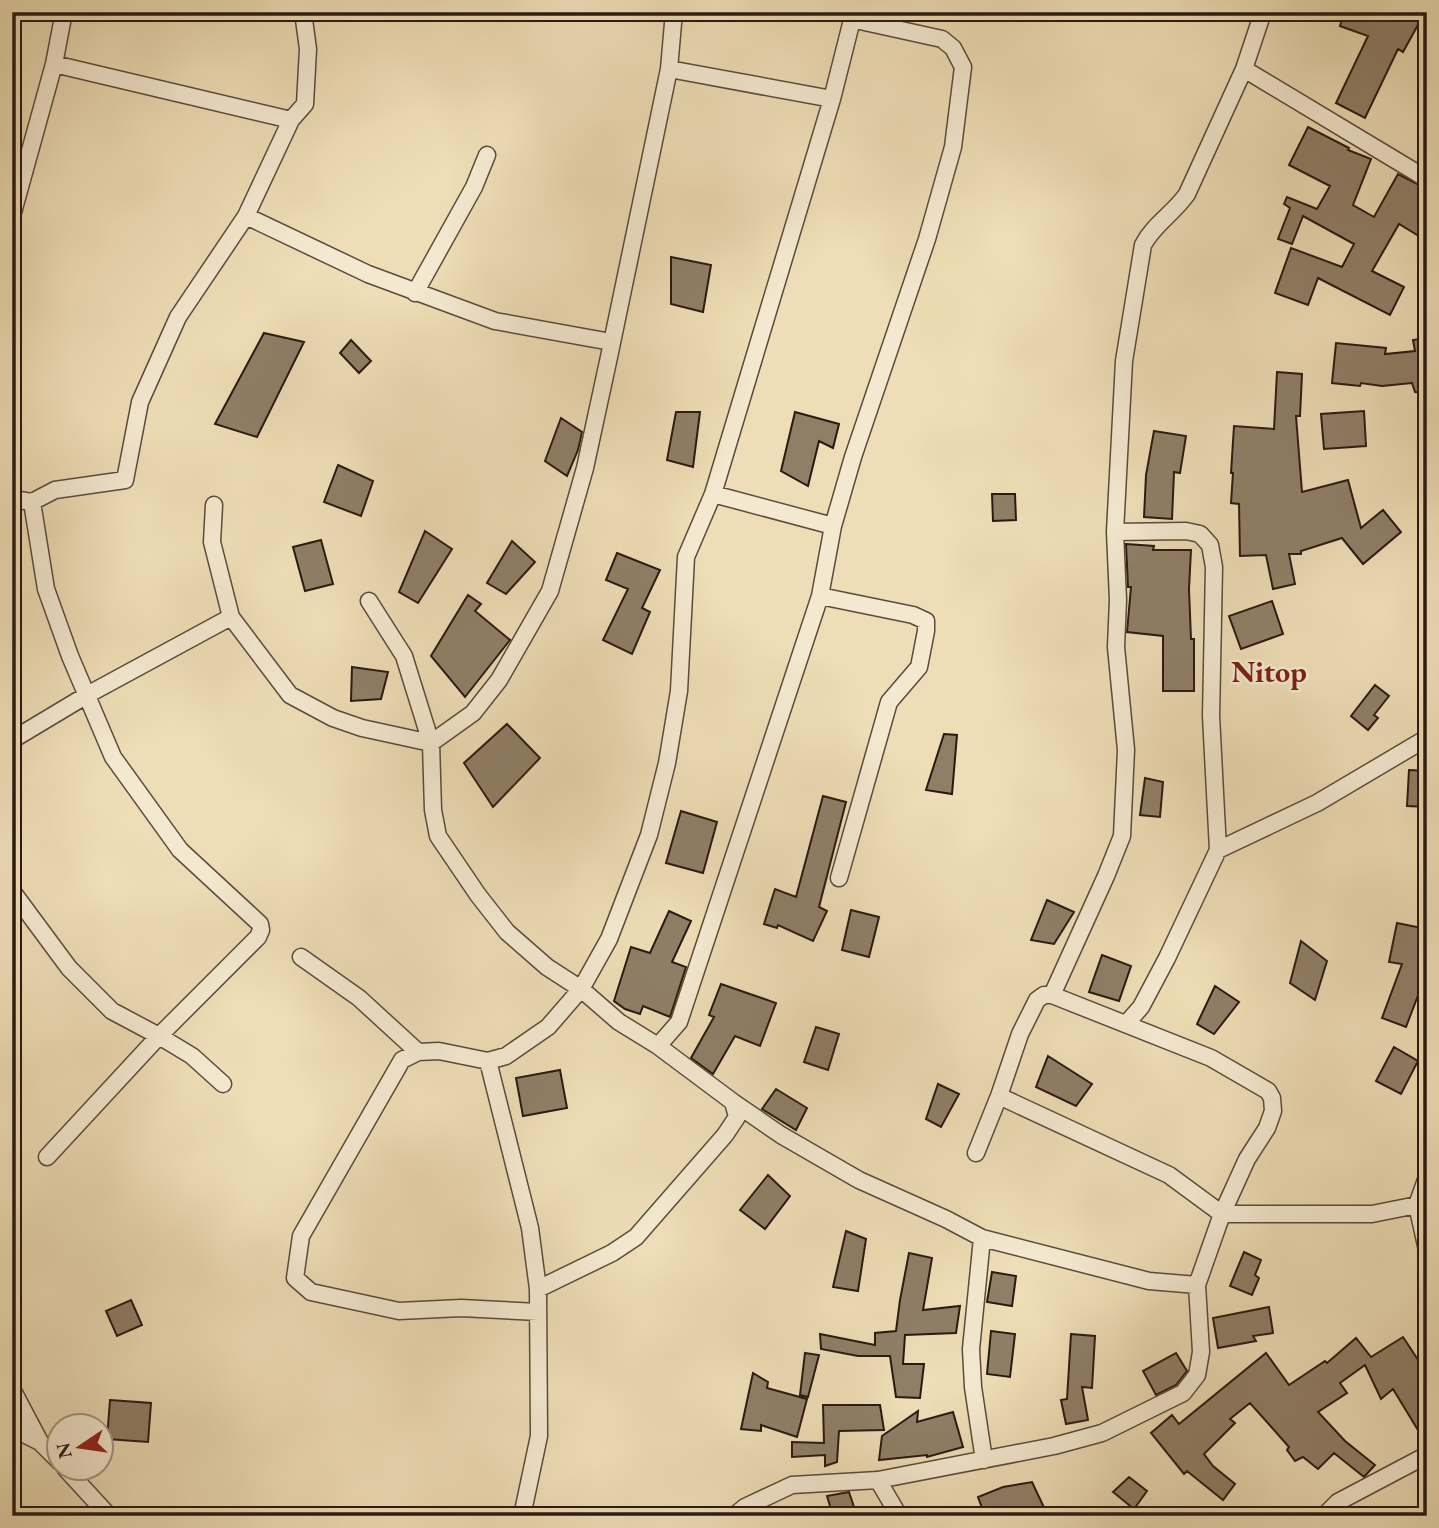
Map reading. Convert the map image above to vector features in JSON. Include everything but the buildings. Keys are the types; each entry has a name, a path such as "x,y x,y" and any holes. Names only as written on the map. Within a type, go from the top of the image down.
{"street":[{"path":"12,216 54,64 64,12"},
{"path":"12,499 32,502 55,489 125,480 140,401 178,317 246,216 291,120 305,104 308,49 303,12"},
{"path":"215,505 212,542 231,617 290,695 333,718 362,728 431,743 473,713 499,680 550,591 585,468 669,69 674,12"},
{"path":"1052,995 1122,836 1126,750 1116,647 1118,600 1115,532 1124,362 1143,246 1151,232 1176,210 1187,194 1244,69 1263,12"},
{"path":"538,1312 461,1308 399,1311 311,1292 295,1278 302,1236 401,1060 418,1052 439,1051 488,1062 506,1056 548,1027 581,989 609,939 649,835 667,763 679,691 686,557 713,494 832,99 852,15 942,39 953,48 963,67 953,148 928,239 853,457 833,526 820,596 679,1022 659,1046"},
{"path":"54,64 291,120"},
{"path":"669,69 832,99"},
{"path":"1244,69 1427,178"},
{"path":"415,293 474,187 487,155"},
{"path":"246,216 368,274 495,321 611,342"},
{"path":"713,494 833,526"},
{"path":"32,502 46,589 86,695 113,757 180,850 260,924 261,930 258,937 159,1036 47,1157"},
{"path":"1115,532 1186,531 1199,534 1210,545 1214,567 1211,716 1218,850 1167,958 1141,1007 1126,1024"},
{"path":"820,596 913,615 926,621 919,667 888,702 839,878"},
{"path":"369,601 404,656 431,743 433,810 438,836 478,895 508,932 547,967 581,989 620,1022 659,1046 781,1135 859,1180 982,1238 1149,1281 1197,1285"},
{"path":"12,740 86,695 231,617"},
{"path":"1218,850 1317,803 1427,738"},
{"path":"12,891 69,968 112,1011 192,1056 223,1084"},
{"path":"301,957 359,998 418,1052"},
{"path":"734,1516 745,1507 792,1485 878,1480 1054,1446 1102,1433 1183,1393 1197,1375 1201,1352 1197,1285 1222,1214 1248,1159 1267,1128 1273,1111 1272,1098 1268,1091 1211,1058 1052,995 1044,995 1037,1000 1020,1034 976,1153"},
{"path":"488,1062 530,1228 538,1289 539,1436 522,1516"},
{"path":"999,1096 1169,1175 1222,1214 1372,1214 1422,1205"},
{"path":"538,1289 612,1253 636,1237 725,1135 737,1117 733,1102"},
{"path":"1427,1177 1422,1205 1427,1250"},
{"path":"982,1238 971,1349 973,1387 984,1460"},
{"path":"12,1389 40,1442"},
{"path":"12,1427 46,1448"},
{"path":"1324,1516 1338,1502 1427,1455"},
{"path":"878,1480 899,1516"},
{"path":"78,1482 109,1516"}],"district":[{"name":"Nitop","path":"1269,671"}]}
